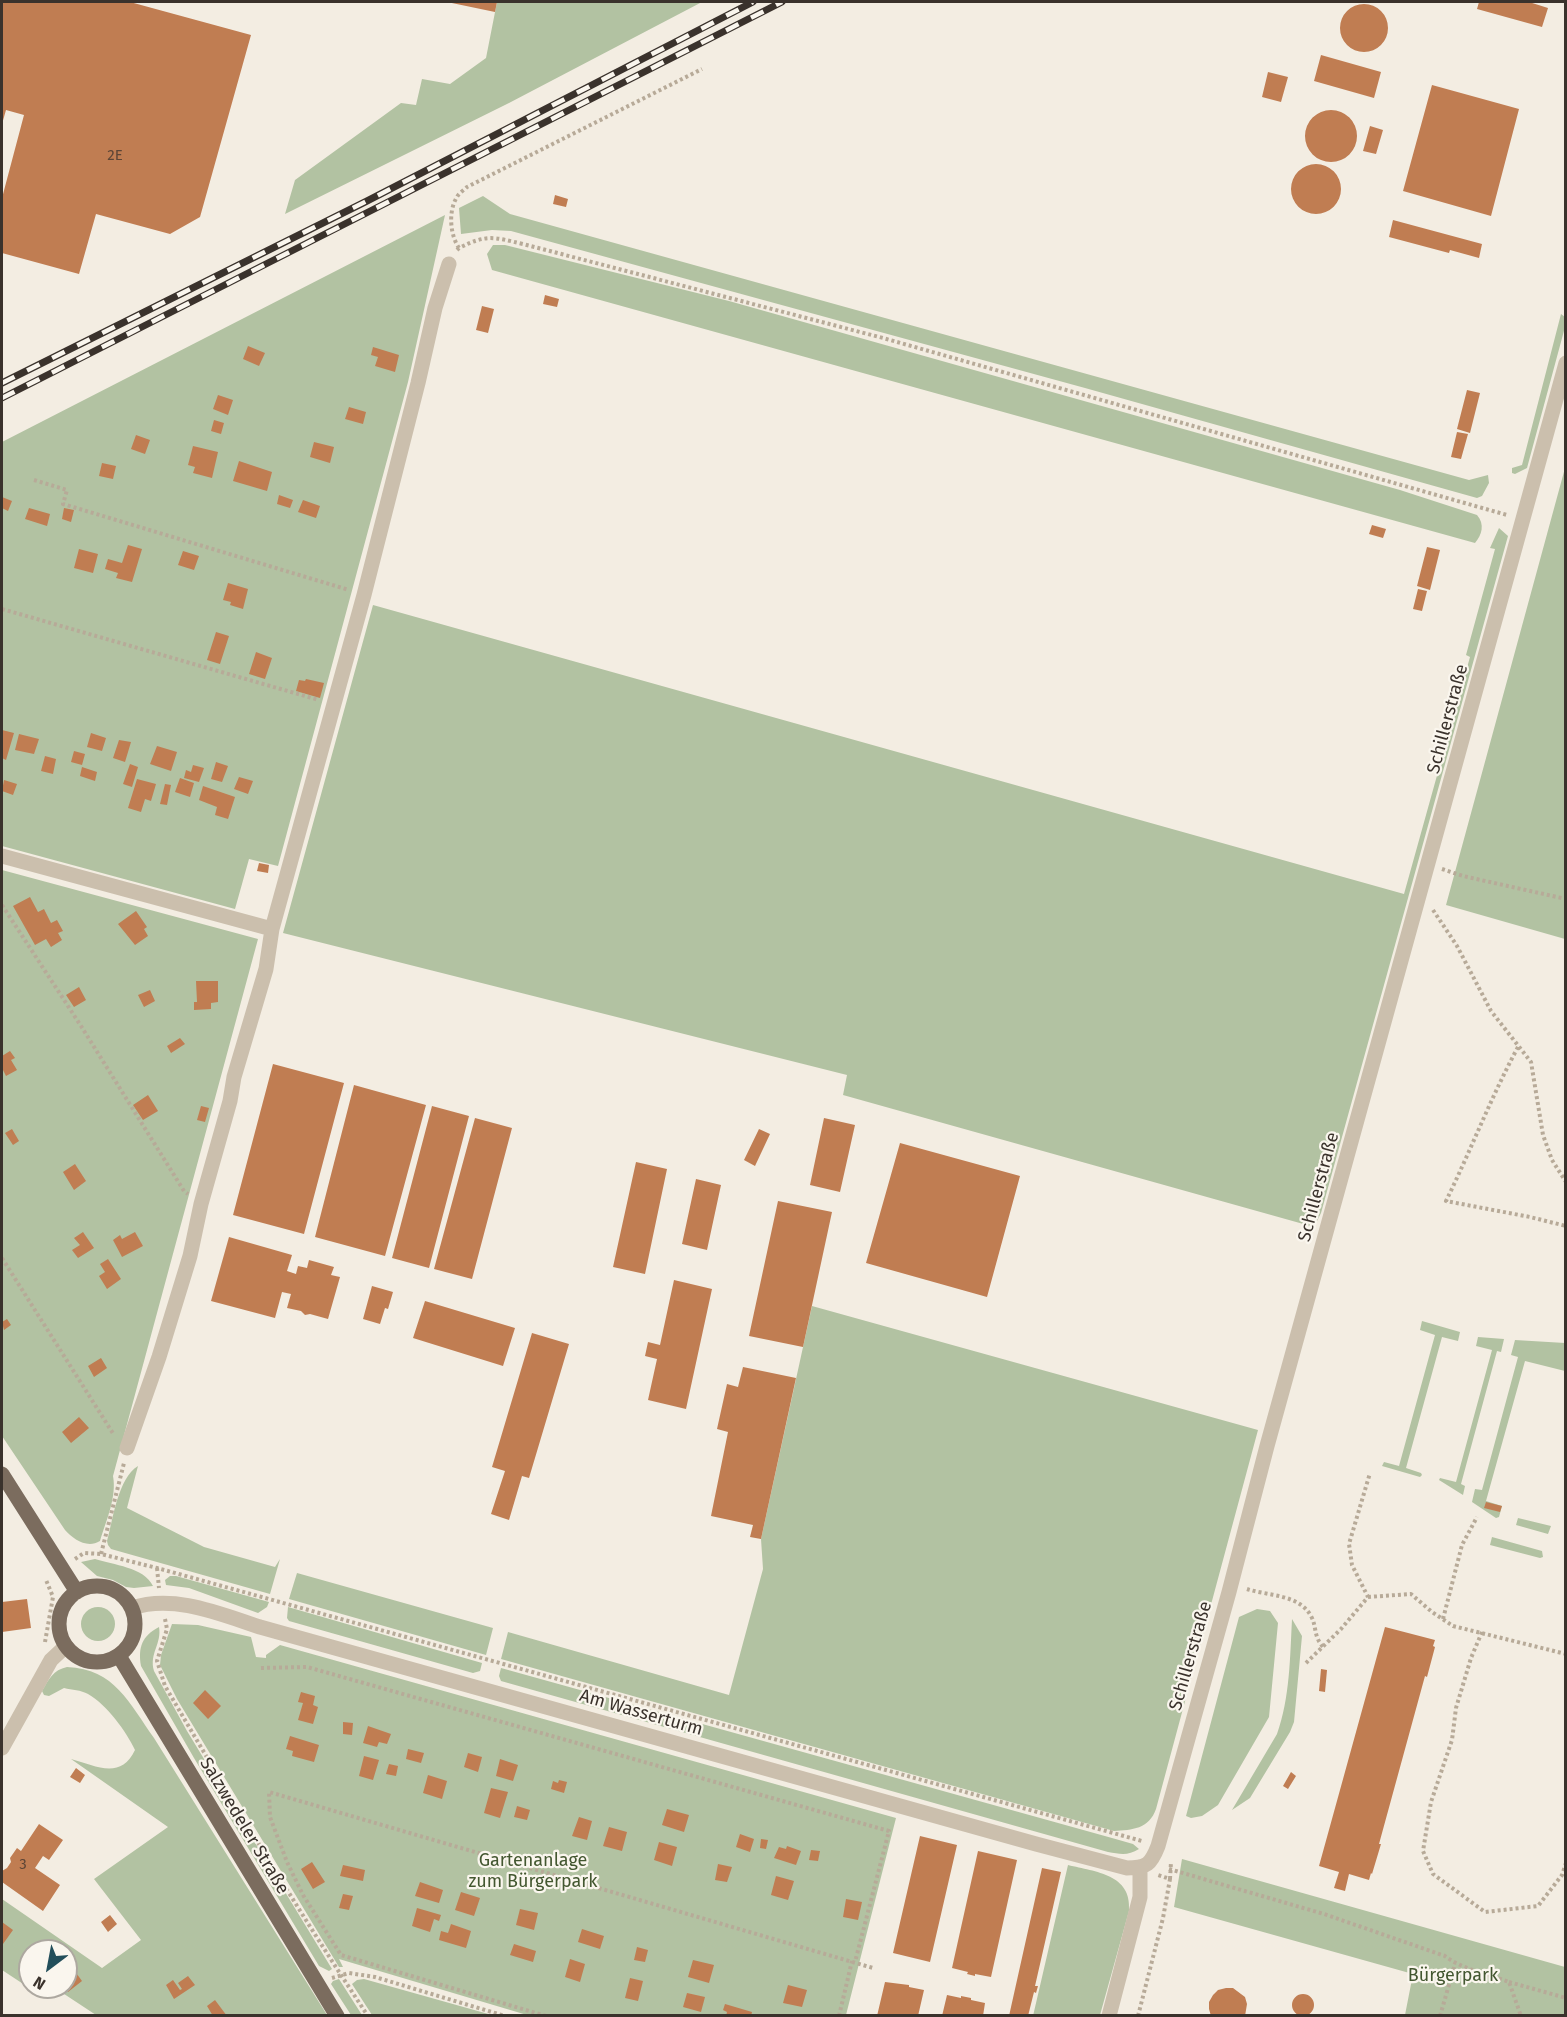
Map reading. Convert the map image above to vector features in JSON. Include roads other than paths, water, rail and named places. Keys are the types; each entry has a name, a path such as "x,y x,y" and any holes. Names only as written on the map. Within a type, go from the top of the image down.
{"main road":[{"path":"2,1474 77,1592"},
{"path":"94,1586 112,1589 120,1594 132,1608 135,1617 135,1635 126,1650 119,1656 100,1663 81,1659 66,1646 59,1630 59,1621 65,1605 77,1592 94,1586"},
{"name":"Salzwedeler Straße","path":"119,1656 337,2016"}],"street":[{"path":"128,1448 186,1267 201,1204 221,1137 234,1077 266,969 272,930 364,595 435,308 449,264"},
{"name":"Schillerstraße","path":"1140,1868 1148,1864 1155,1852 1226,1604 1566,363"},
{"path":"2,856 272,930"},
{"name":"Am Wasserturm","path":"132,1608 162,1603 204,1609 260,1627 1025,1841 1112,1865 1140,1868"},
{"path":"2,1748 51,1660 66,1646"},
{"path":"1109,2016 1139,1904 1140,1868"}],"railway":[{"path":"2,383 367,201 753,2"},
{"path":"2,398 782,2"}],"park label":[{"name":"Gartenanlage zum Bürgerpark","path":"533,1871"},
{"name":"Bürgerpark","path":"1453,1976"}]}
